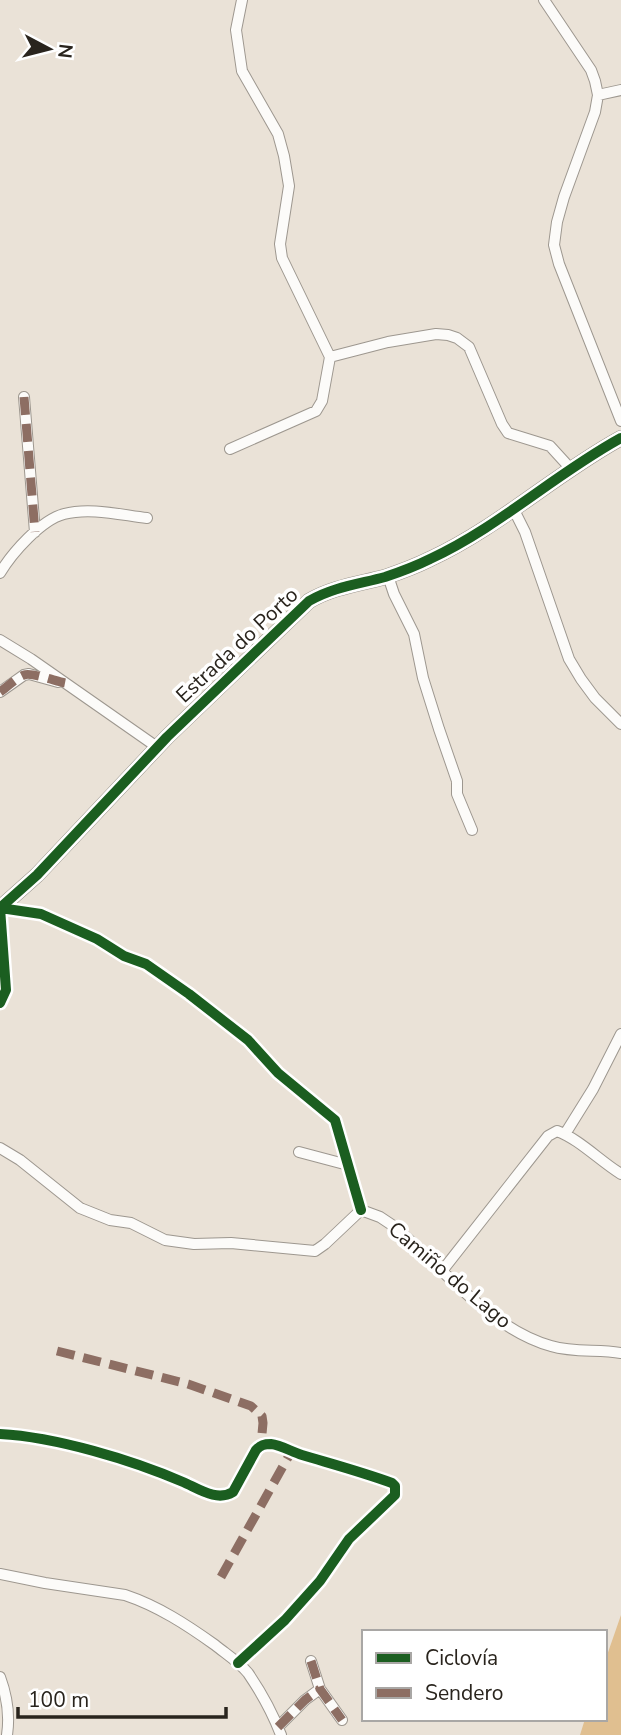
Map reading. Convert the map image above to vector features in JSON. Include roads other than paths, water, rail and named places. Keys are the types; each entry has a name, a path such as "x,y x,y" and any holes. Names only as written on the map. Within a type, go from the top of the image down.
{"street":[{"path":"230,449 316,411 322,401 330,357 282,258 280,244 289,186 278,134 242,71 236,30 242,0"},
{"path":"544,0 591,70 598,95 595,112 564,197 554,245 621,421"},
{"path":"598,95 621,90"},
{"path":"330,357 388,342 436,334 457,338 469,347 508,433 550,446 571,469"},
{"path":"24,397 35,532"},
{"name":"Estrada do Porto","path":"0,908 37,875 157,747 309,601 329,591 388,576 431,559 514,510 571,469 621,438"},
{"path":"514,510 525,532 569,659 595,698 621,724"},
{"path":"0,573 35,532 57,517 92,512 146,518"},
{"path":"388,576 414,634 423,678 457,781 457,794 472,830"},
{"path":"0,640 157,747"},
{"path":"0,692 29,674 65,683"},
{"path":"0,1003 6,990 0,908 41,914 97,939 124,956 146,964 248,1040 278,1073 335,1120 361,1210 315,1251 165,1240 131,1223 110,1220 80,1208 20,1160 0,1148"},
{"path":"565,1134 593,1089 621,1034"},
{"path":"442,1271 548,1136 557,1131 621,1174"},
{"path":"299,1152 348,1165"},
{"name":"Camiño do Lago","path":"361,1210 392,1225 484,1309 523,1335 565,1350 621,1353"},
{"path":"0,1434 21,1436 108,1456 219,1497 233,1492 256,1450 266,1444 280,1446 287,1451 360,1471 392,1483 395,1486 395,1494 349,1539 320,1581 285,1620 238,1663"},
{"path":"0,1574 125,1595 180,1620 238,1663 248,1674 280,1731 305,1700 320,1689"},
{"path":"311,1661 320,1689 342,1720"},
{"path":"0,1677 9,1720 7,1735"}]}
